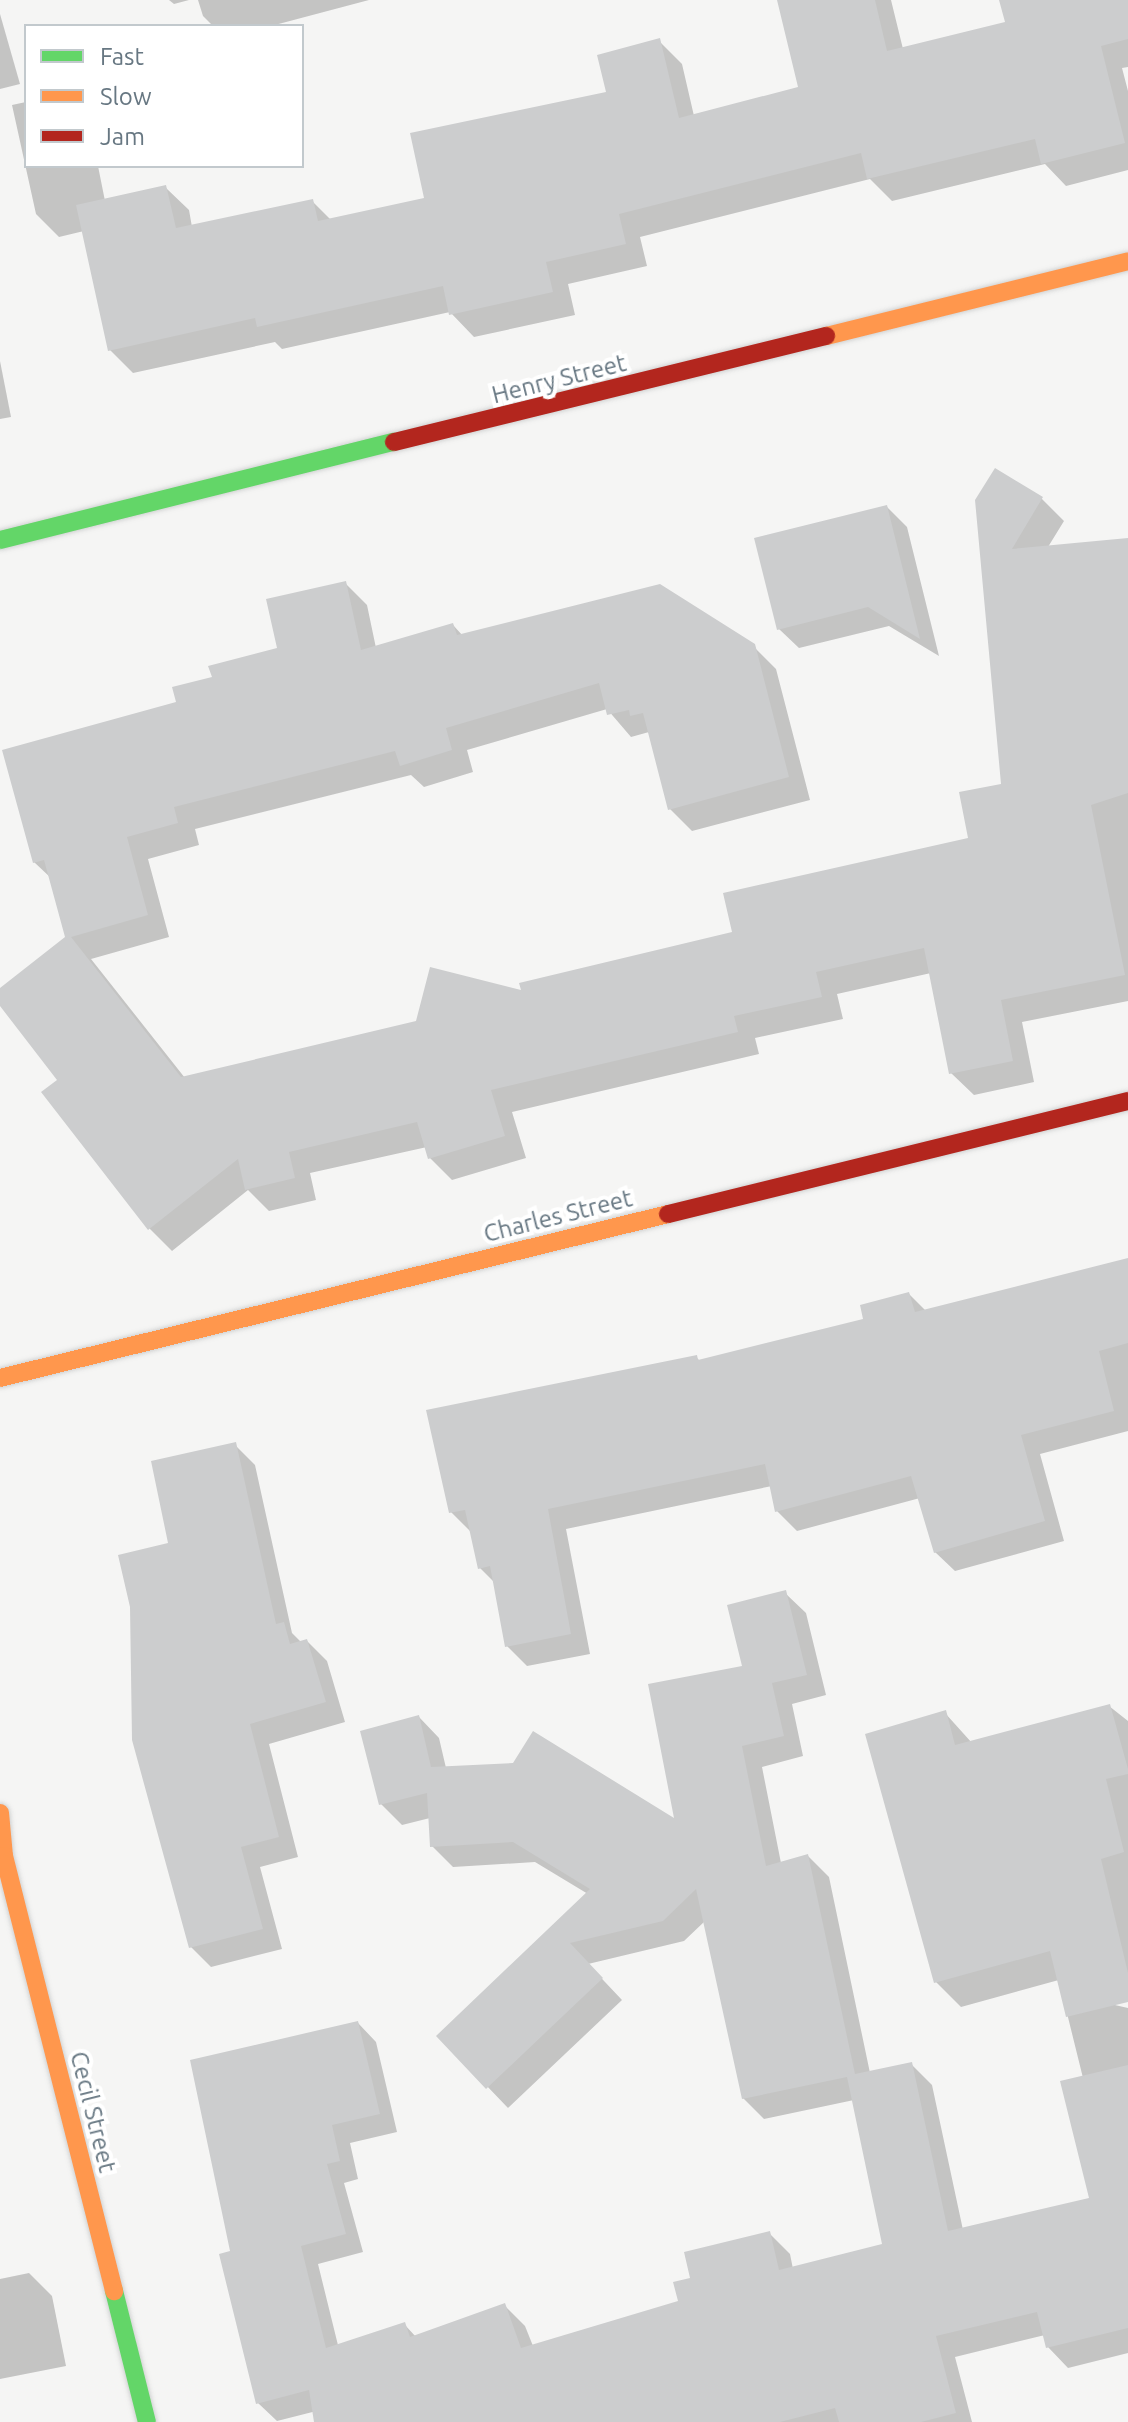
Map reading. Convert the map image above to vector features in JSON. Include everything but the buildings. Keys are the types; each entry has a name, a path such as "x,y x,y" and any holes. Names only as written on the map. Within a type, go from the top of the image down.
{"street":[{"name":"Henry Street","path":"0,540 1128,261"},
{"name":"Charles Street","path":"0,1378 1128,1101"},
{"name":"Cecil Street","path":"0,1813 2,1857 147,2422"}],"traffic: fast":[{"path":"0,540 394,442"},
{"path":"114,2291 147,2422"}],"traffic: slow":[{"path":"826,336 1128,261"},
{"path":"0,1378 668,1214"},
{"path":"0,1813 4,1856 114,2291"}],"traffic: jam":[{"path":"394,442 826,336"},
{"path":"668,1214 1128,1101"}]}
